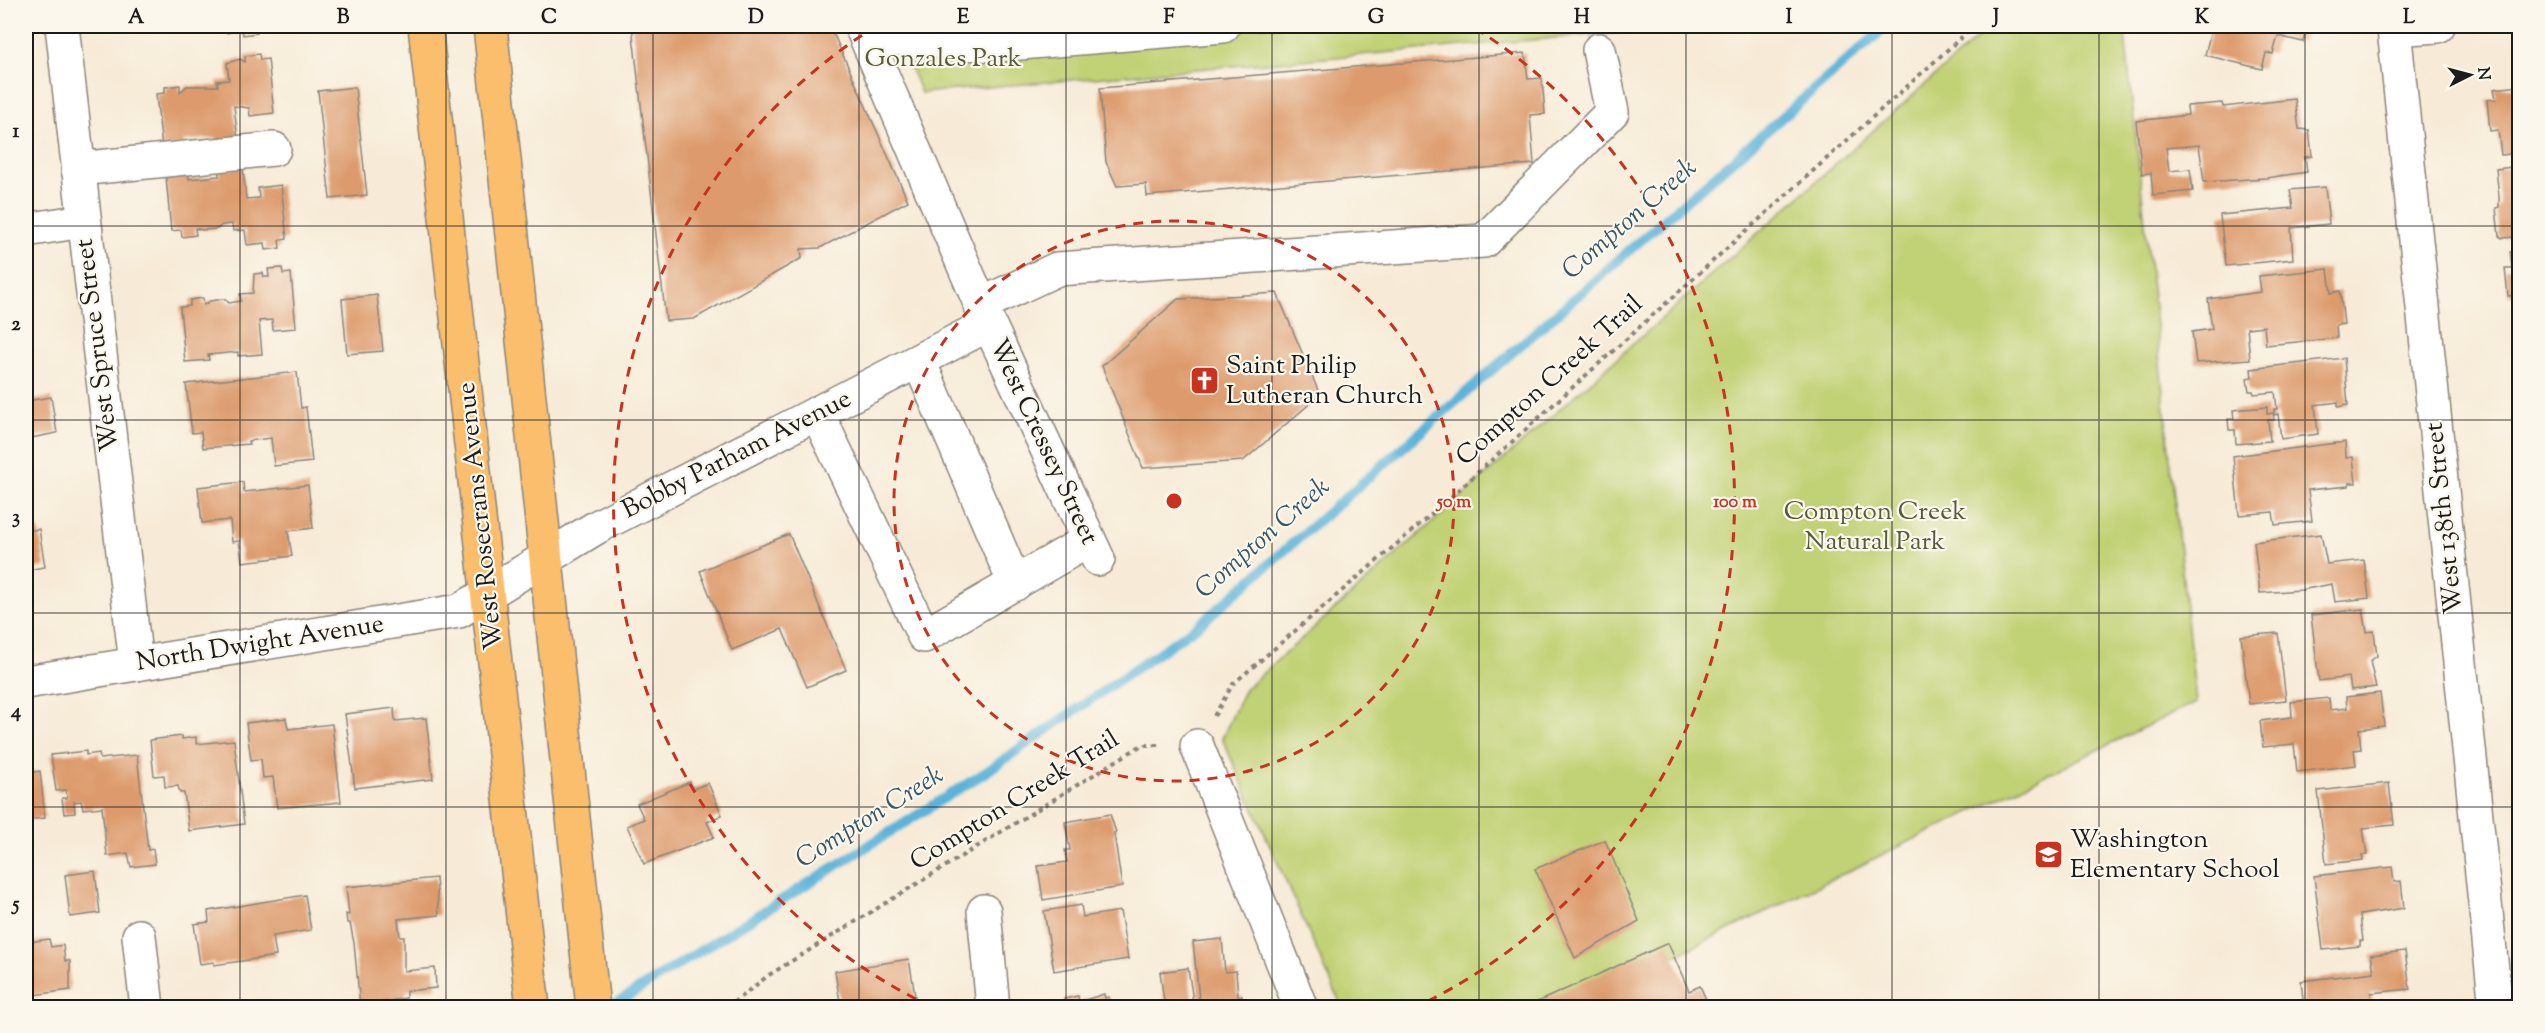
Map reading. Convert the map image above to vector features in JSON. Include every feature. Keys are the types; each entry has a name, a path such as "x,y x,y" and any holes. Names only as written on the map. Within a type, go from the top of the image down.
{"main road":[{"name":"West Rosecrans Avenue","path":"425,26 533,1008"},
{"path":"490,26 593,1008"}],"street":[{"name":"West Spruce Street","path":"62,26 136,664"},
{"path":"864,31 996,45 1223,26"},
{"name":"West 138th Street","path":"2438,26 2394,29 2496,1008"},
{"name":"West Cressey Street","path":"864,31 985,315 1093,549 1016,584"},
{"name":"Bobby Parham Avenue","path":"489,593 597,527 919,361 1057,269 1485,241 1612,112 1599,50"},
{"path":"78,169 274,149"},
{"path":"26,230 83,221"},
{"path":"818,413 924,636 1016,584 919,361"},
{"name":"North Dwight Avenue","path":"26,682 459,611 489,593"},
{"path":"1197,746 1302,1008"},
{"path":"984,911 993,1008"},
{"path":"139,936 147,1008"}],"path":[{"name":"Compton Creek Trail","path":"726,1008 769,975 1142,745 1197,746 1233,684 1441,506 1974,26"}],"green space":[{"name":"Gonzales Park","path":"893,26 1694,26 921,93"},
{"name":"Compton Creek Natural Park","path":"1991,26 2124,26 2196,702 1568,1008 1342,1007 1222,738 1245,689"}],"building":[{"path":"223,26 256,26 257,33 243,35 242,29 227,33"},
{"path":"632,26 830,26 908,201 820,248 801,249 802,258 694,319 666,321"},
{"path":"2212,26 2307,26 2303,42 2278,36 2273,54 2266,53 2262,69 2205,55"},
{"path":"1525,53 1528,79 1542,78 1545,114 1530,115 1534,164 1147,196 1146,184 1117,186 1106,162 1100,88"},
{"path":"259,54 260,60 268,59 274,113 250,116 249,108 234,106 238,140 216,143 215,138 184,141 184,145 162,148 156,94 165,93 165,87 180,85 180,92 187,86 218,86 217,81 229,80 227,63 240,59 245,62 245,56"},
{"path":"2520,86 2520,153 2501,155 2498,130 2490,131 2487,100 2496,99 2494,89"},
{"path":"355,87 367,195 330,199 318,91"},
{"path":"2295,99 2299,129 2309,130 2312,156 2305,157 2307,172 2266,178 2204,182 2199,145 2166,148 2169,171 2190,169 2193,191 2153,195 2151,173 2142,174 2136,121 2188,115 2187,106 2222,103 2223,107"},
{"path":"2520,166 2520,239 2502,238 2499,236 2496,208 2499,207 2499,196 2496,169"},
{"path":"243,167 246,199 259,198 258,188 281,185 287,239 279,240 280,248 266,250 265,243 247,245 245,230 233,231 232,224 222,225 217,229 195,228 196,235 182,237 181,230 171,231 166,177 188,174 189,179 219,176 219,170"},
{"path":"2325,187 2329,224 2291,228 2293,259 2226,266 2220,215 2293,208 2290,190"},
{"path":"2520,251 2520,295 2508,296 2505,268 2512,268 2510,252"},
{"path":"282,268 283,274 291,273 296,328 273,330 272,320 259,321 262,354 238,356 238,352 208,355 209,360 185,362 180,307 190,306 190,300 203,298 204,305 210,301 225,299 229,303 241,301 240,294 253,293 254,274 263,273 264,277 269,277 268,269"},
{"path":"2328,269 2331,293 2340,291 2344,324 2336,325 2337,338 2266,345 2264,326 2247,328 2250,359 2196,363 2192,332 2212,329 2208,299 2261,292 2259,276"},
{"path":"1277,293 1320,395 1243,461 1143,468 1102,366 1178,299"},
{"path":"377,295 383,351 347,354 342,299"},
{"path":"2344,358 2348,405 2338,407 2338,402 2315,405 2318,434 2281,439 2278,414 2274,415 2274,409 2277,409 2275,392 2254,394 2253,391 2249,391 2247,378 2252,377 2251,369"},
{"path":"26,372 30,389 26,390"},
{"path":"297,372 301,408 306,407 312,462 274,466 271,438 248,441 249,444 203,448 201,432 192,433 186,384"},
{"path":"51,397 57,433 26,439 26,401"},
{"path":"2267,407 2267,414 2273,413 2274,420 2268,420 2270,441 2236,444 2235,430 2229,430 2228,419 2234,419 2233,410"},
{"path":"2345,442 2346,458 2353,457 2356,483 2349,483 2349,486 2308,490 2312,521 2275,525 2273,512 2239,515 2233,456"},
{"path":"243,482 244,492 308,485 313,528 288,531 292,556 242,562 239,541 232,542 230,520 202,523 198,487"},
{"path":"39,529 45,567 26,570 26,531"},
{"path":"789,534 846,670 807,687 782,629 732,650 700,571"},
{"path":"2321,534 2327,564 2364,560 2369,598 2335,602 2332,584 2301,590 2260,593 2254,542"},
{"path":"2363,609 2367,632 2374,631 2377,656 2370,661 2376,687 2351,690 2349,677 2319,681 2311,615"},
{"path":"2278,633 2286,700 2249,704 2241,636"},
{"path":"2380,693 2384,726 2359,729 2361,749 2354,750 2356,765 2297,772 2294,744 2263,747 2260,721 2292,717 2291,702 2329,698 2330,710 2347,708 2346,697"},
{"path":"394,708 395,721 426,718 433,779 355,788 345,714"},
{"path":"286,718 288,729 332,724 341,802 277,808 273,777 263,778 261,759 251,760 246,723"},
{"path":"182,736 182,739 196,737 196,744 234,740 244,824 189,831 184,793 180,793 178,786 165,787 164,775 154,776 150,740"},
{"path":"86,751 86,755 99,753 100,759 137,755 148,850 153,849 155,864 131,867 128,853 107,856 102,807 83,809 81,801 74,802 75,813 64,814 62,798 67,798 66,790 56,791 51,755"},
{"path":"40,771 45,818 26,820 26,773"},
{"path":"690,782 693,789 708,783 722,815 707,822 714,837 644,864 627,826 644,819 637,804"},
{"path":"2389,783 2394,825 2363,828 2367,855 2362,855 2363,860 2326,864 2318,791"},
{"path":"1110,814 1116,832 1114,833 1122,887 1043,900 1038,866 1067,862 1065,850 1070,850 1065,822"},
{"path":"1605,840 1639,921 1575,958 1535,869"},
{"path":"2392,867 2394,882 2401,881 2404,908 2360,915 2363,941 2360,941 2360,946 2323,950 2314,876"},
{"path":"95,871 100,913 70,917 65,875"},
{"path":"436,878 439,915 398,919 400,937 404,937 404,971 435,968 436,988 406,991 406,998 360,1006 354,943 350,923 347,923 346,914 349,915 346,887"},
{"path":"305,895 311,930 273,936 276,956 214,965 214,962 200,964 194,924 209,922 208,911"},
{"path":"1081,905 1083,917 1120,911 1128,959 1054,971 1044,911"},
{"path":"49,939 51,947 63,945 65,961 70,961 70,990 26,996 26,950 30,950 29,942"},
{"path":"1222,939 1225,972 1236,971 1238,996 1242,996 1243,1008 1200,1008 1193,942"},
{"path":"1668,943 1689,991 1700,986 1710,1008 1524,1008"},
{"path":"2405,951 2410,989 2371,993 2373,1008 2304,1008 2301,981 2374,972 2371,955"},
{"path":"909,959 917,1008 841,1008 835,971"},
{"path":"1188,968 1194,1008 1165,1008 1160,972"},
{"path":"1104,994 1105,998 1109,997 1111,1008 1052,1008 1065,1004 1064,999 1078,996 1079,1002"}],"waterway":[{"name":"Compton Creek","path":"609,1008 986,772 1199,625 1887,26"}],"place":[{"name":"Saint Philip Lutheran Church","path":"1205,381"},
{"name":"Washington Elementary School","path":"2049,855"}]}
